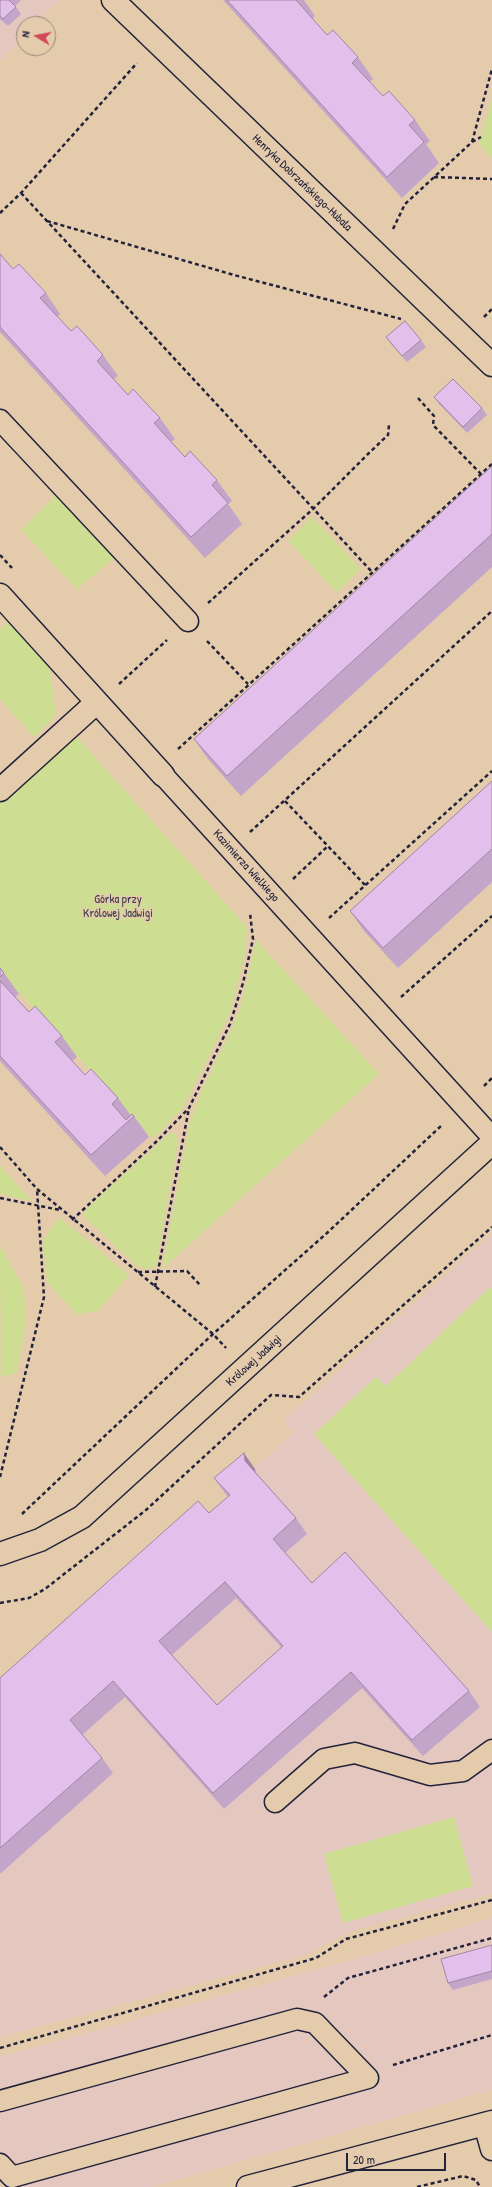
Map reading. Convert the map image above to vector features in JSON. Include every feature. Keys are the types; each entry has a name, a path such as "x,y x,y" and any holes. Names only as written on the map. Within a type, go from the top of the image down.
{"street":[{"name":"Henryka Dobrzańskiego-Hubala","path":"113,0 492,365"},
{"name":"Kazimierza Wielkiego","path":"0,595 160,771"},
{"path":"0,790 97,702"},
{"name":"Królowej Jadwigi","path":"0,1554 40,1540 82,1517 492,1144"},
{"path":"248,2187 490,2124 492,2149"}],"lane":[{"path":"0,420 188,621"},
{"name":"Kazimierza Wielkiego","path":"160,771 492,1137"},
{"path":"275,1802 324,1759 355,1753 430,1775 463,1771 492,1750"},
{"path":"0,2101 297,2019 314,2023 368,2078 12,2177 0,2164"}],"path":[{"path":"0,213 21,193 156,42"},
{"path":"472,142 492,69"},
{"path":"390,234 405,204 472,142 481,137"},
{"path":"434,177 492,180"},
{"path":"21,193 312,509 372,572"},
{"path":"47,221 234,275 424,325 436,311"},
{"path":"418,398 434,416 433,425 481,474"},
{"path":"97,702 118,686 312,509 388,435 389,425"},
{"path":"160,771 248,684 492,464"},
{"path":"231,850 492,611"},
{"path":"188,621 248,684"},
{"path":"309,935 492,771"},
{"path":"285,801 365,885"},
{"path":"274,897 328,846"},
{"path":"155,1287 189,1108 230,1024 243,983 252,939 248,886 256,877"},
{"path":"382,1016 492,916"},
{"path":"21,1515 213,1334 327,1233 492,1078"},
{"path":"72,1220 158,1141 189,1108"},
{"path":"0,1147 37,1189 72,1220 213,1334 245,1368"},
{"path":"0,1477 44,1297 37,1189"},
{"path":"0,1198 61,1210"},
{"path":"0,1603 29,1598 45,1589 146,1510 271,1395 299,1398 492,1227"},
{"path":"137,1272 187,1271 200,1285"},
{"path":"0,2048 316,1958 346,1940 492,1900"},
{"path":"297,2019 348,1978 492,1938"},
{"path":"363,2072 492,2035"},
{"path":"418,2187 463,2176 476,2180 480,2187"}],"shaded area":[{"path":"0,0 59,0 43,16 16,16 16,44 0,60"},
{"path":"492,1233 492,1894 351,1931 304,1955 0,2037 0,1704 240,1511 225,1494 293,1433 283,1421"},
{"path":"492,1918 492,2090 151,2187 21,2187 0,2167 0,2057 351,1960"}],"green space":[{"path":"492,98 492,158 479,144"},
{"path":"58,493 114,553 114,558 77,589 21,530"},
{"path":"312,517 361,569 337,592 288,541"},
{"path":"9,621 50,668 56,716 34,737 0,699 0,629"},
{"name":"Górka przy Królowej Jadwigi","path":"73,733 247,927 244,960 229,1015 183,1108 154,1138 151,1137 0,972 0,800"},
{"path":"256,940 379,1074 162,1269 190,1122 202,1091 234,1024 242,1002"},
{"path":"170,1133 174,1133 178,1141 156,1267 146,1269 138,1267 84,1217 85,1210"},
{"path":"0,1166 28,1196 31,1201 0,1194"},
{"path":"59,1217 129,1275 98,1311 76,1314 47,1282 43,1240"},
{"path":"0,1245 24,1289 26,1322 17,1372 1,1378"},
{"path":"490,1287 492,1289 492,1632 314,1434 376,1377 386,1386"},
{"path":"454,1817 473,1886 343,1923 324,1854"}],"building":[{"path":"0,0 9,0 16,7 3,19 0,16"},
{"path":"227,0 296,0 327,35 333,30 358,57 352,63 383,96 389,91 415,120 409,125 424,142 387,177"},
{"path":"0,254 13,269 19,264 46,293 40,298 71,331 77,326 103,355 97,361 128,395 133,389 160,418 154,423 185,457 190,451 217,480 212,485 228,503 191,537 0,327"},
{"path":"405,321 421,340 402,356 386,337"},
{"path":"453,379 482,408 463,427 434,397"},
{"path":"492,466 492,534 227,776 194,739"},
{"path":"492,781 492,849 383,948 350,911"},
{"path":"0,968 4,973 0,977"},
{"path":"0,981 29,1012 35,1006 62,1036 55,1042 85,1075 91,1069 118,1098 112,1104 126,1120 132,1114 134,1116 91,1155 0,1056"},
{"path":"244,1453 245,1461 296,1518 273,1539 312,1583 345,1552 469,1691 412,1740 351,1672 213,1793 113,1681 70,1720 102,1758 0,1848 0,1678 198,1501 209,1513 230,1495 214,1478","holes":["225,1582 283,1646 217,1705 159,1641"]},
{"path":"492,1945 492,1971 448,1983 441,1959"}]}
